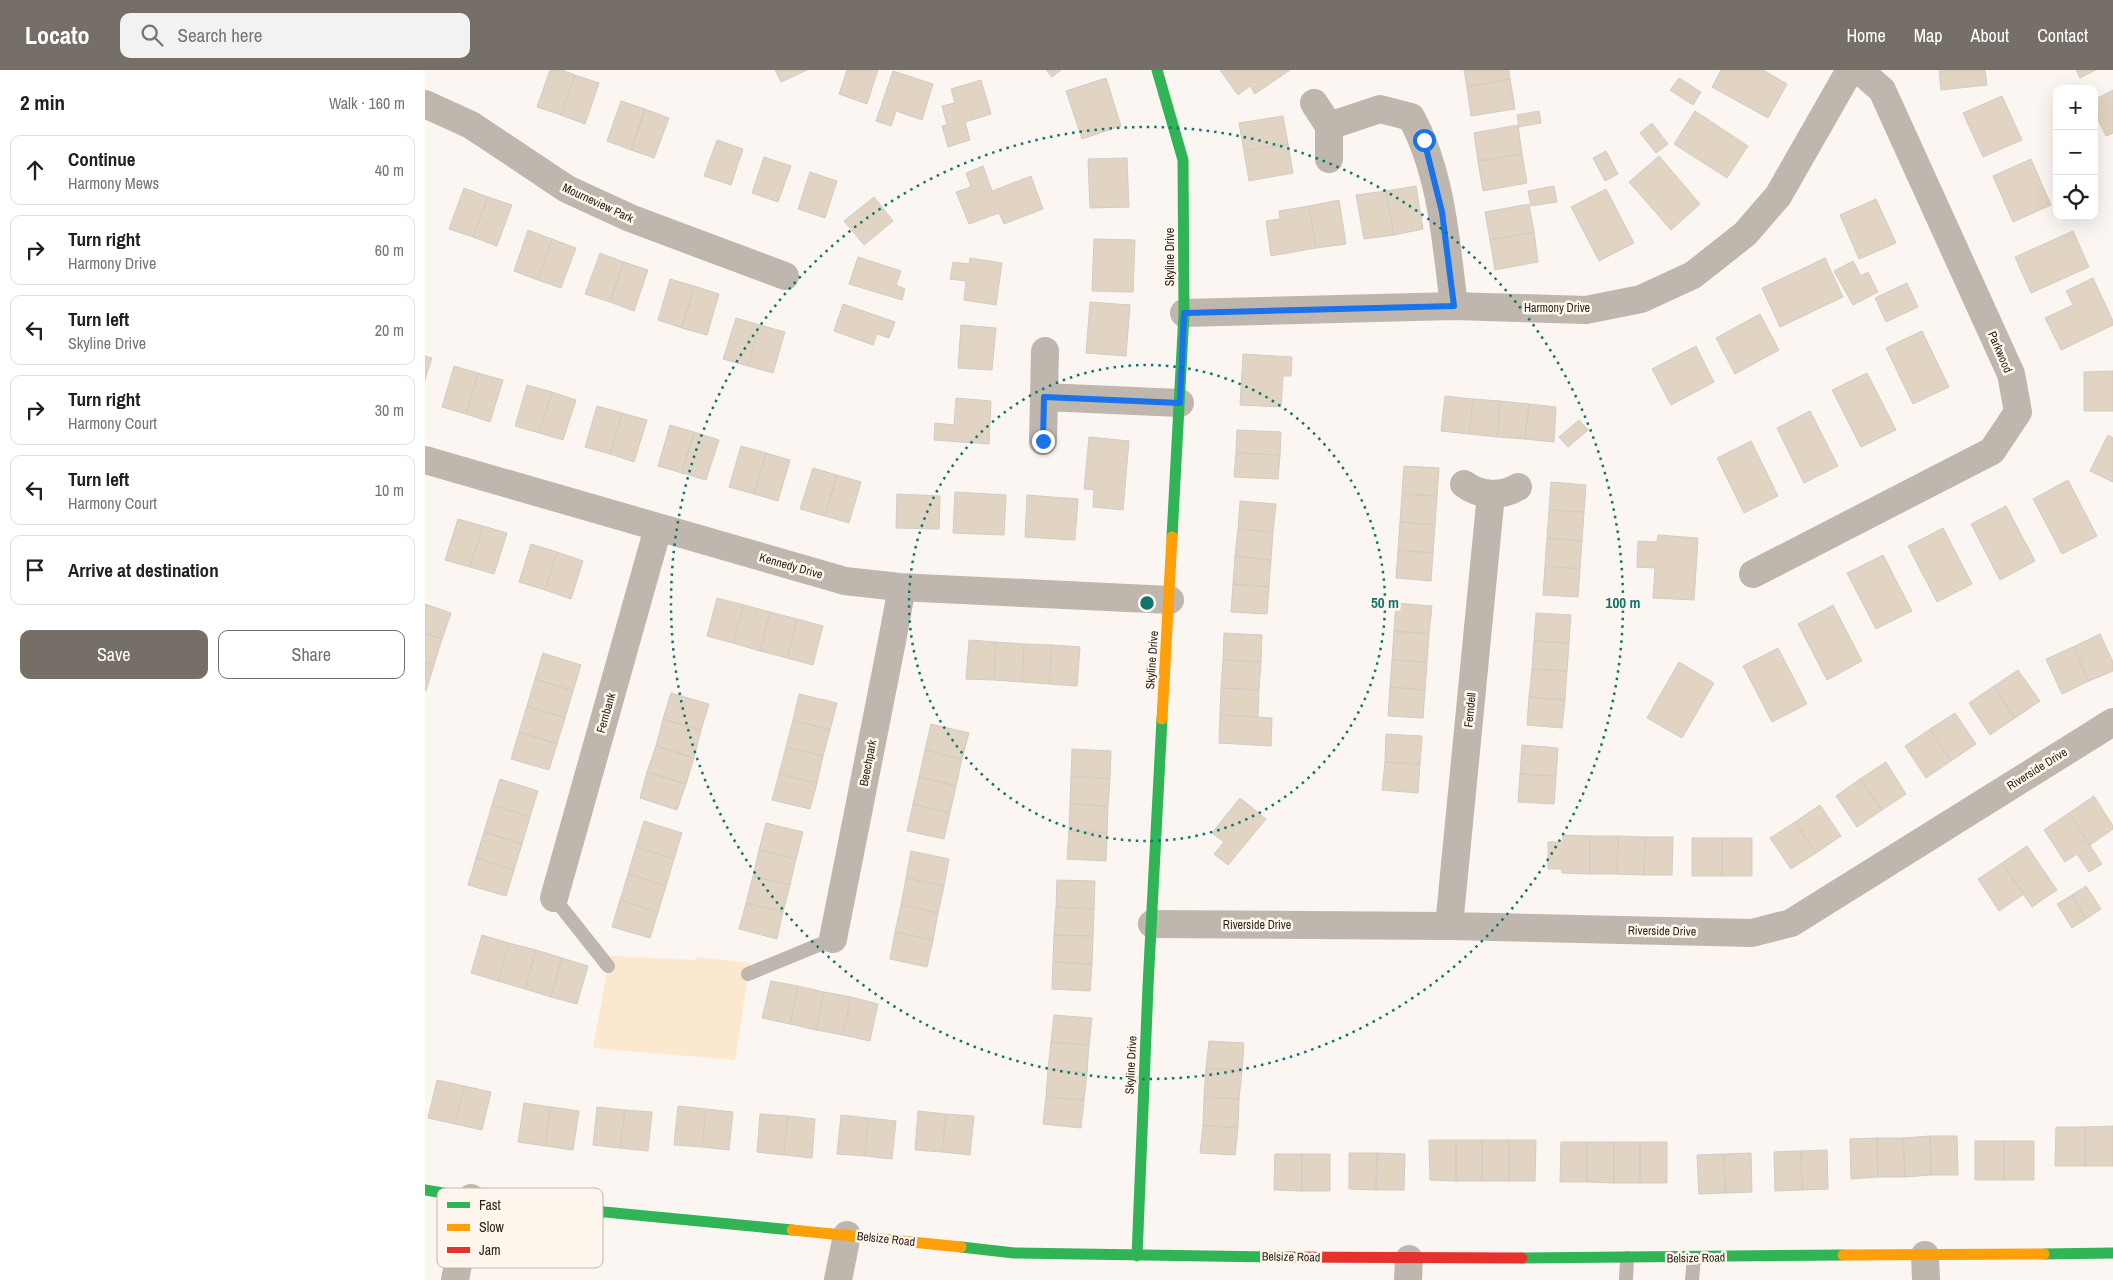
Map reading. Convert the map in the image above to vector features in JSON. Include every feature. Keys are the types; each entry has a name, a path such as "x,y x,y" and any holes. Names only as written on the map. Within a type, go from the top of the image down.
{"street":[{"name":"Skyline Drive","path":"1137,1256 1152,924 1184,313 1183,160 1157,70"},
{"name":"Harmony Drive","path":"1184,313 1454,306 1586,310 1641,299 1693,275 1745,234 1778,196 1850,70"},
{"name":"Parkwood","path":"1753,574 1992,451 2018,412 2011,374 1887,99 1882,90 1859,70"},
{"path":"1314,103 1329,126 1329,159"},
{"name":"Mourneview Park","path":"425,104 471,125 567,189 630,218 785,276"},
{"path":"1329,126 1380,109 1411,117 1424,140 1442,212 1454,306"},
{"path":"1043,441 1045,351"},
{"path":"1044,397 1180,403"},
{"name":"Kennedy Drive","path":"425,460 845,581 899,587 1170,600"},
{"path":"1464,484 1473,491 1491,494 1509,492 1518,486"},
{"name":"Ferndell","path":"1449,926 1491,494"},
{"name":"Fernbank","path":"554,898 658,528"},
{"name":"Beechpark","path":"833,939 900,598 899,587"},
{"name":"Riverside Drive","path":"1152,924 1449,926 1752,933 1791,923 2113,722"},
{"name":"Belsize Road","path":"603,1211 1014,1253 1137,1256 1408,1270 1627,1258 1693,1258 1925,1268 2113,1253"},
{"path":"838,1280 847,1235"}],"lane":[{"path":"554,898 608,966"},
{"path":"748,974 833,939"},
{"path":"1626,1280 1627,1258"},
{"path":"1691,1280 1693,1258"}],"shaded area":[{"path":"610,956 695,960 696,957 750,963 735,1060 593,1048"}],"building":[{"path":"550,70 562,70 575,75 561,115 537,107"},
{"path":"775,70 807,70 781,82"},
{"path":"847,70 878,70 867,104 839,94"},
{"path":"1046,70 1061,70 1052,77"},
{"path":"1220,70 1277,70 1281,76 1255,94 1250,86 1238,95"},
{"path":"1277,70 1290,70 1281,76"},
{"path":"1464,70 1509,70 1510,79 1467,87"},
{"path":"1721,70 1763,70 1787,84 1768,118 1712,87"},
{"path":"1939,70 1985,70 1987,85 1941,90"},
{"path":"2076,70 2096,70 2080,78"},
{"path":"893,71 933,84 922,120 896,111 891,126 876,121"},
{"path":"575,75 599,83 585,124 561,115"},
{"path":"1106,78 1121,126 1082,139 1066,91"},
{"path":"1679,78 1701,92 1693,105 1670,90"},
{"path":"1510,79 1515,109 1471,116 1467,87"},
{"path":"981,80 991,114 965,122 970,140 948,147 942,126 947,125 942,106 955,103 951,89"},
{"path":"2113,90 2113,133 2106,136 2098,120 2098,98"},
{"path":"2002,96 2022,140 1983,157 1963,113"},
{"path":"621,101 645,109 631,150 607,141"},
{"path":"645,109 669,118 654,158 631,150"},
{"path":"1539,111 1541,123 1519,127 1517,115"},
{"path":"1695,111 1748,146 1727,178 1674,144"},
{"path":"1283,116 1288,144 1244,151 1239,123"},
{"path":"1652,123 1668,144 1656,153 1640,133"},
{"path":"1518,125 1522,154 1478,161 1474,133"},
{"path":"717,140 743,149 731,185 704,176"},
{"path":"1288,144 1293,173 1249,181 1244,151"},
{"path":"1606,151 1618,174 1605,181 1593,158"},
{"path":"1522,154 1527,183 1483,191 1478,161"},
{"path":"1659,156 1700,204 1671,230 1629,182"},
{"path":"764,157 791,166 778,202 752,193"},
{"path":"1127,158 1129,207 1090,208 1088,159"},
{"path":"2031,159 2051,205 2013,222 1993,176"},
{"path":"983,166 992,191 1031,176 1043,209 1004,224 999,213 969,224 956,192 971,187 966,173"},
{"path":"810,172 837,181 825,218 798,209"},
{"path":"1416,186 1423,229 1394,235 1386,191"},
{"path":"1554,186 1557,202 1531,206 1528,191"},
{"path":"464,188 488,197 473,237 449,229"},
{"path":"1606,189 1634,243 1599,261 1571,207"},
{"path":"1386,191 1394,235 1364,239 1356,195"},
{"path":"488,197 512,205 497,246 473,237"},
{"path":"874,197 893,221 864,245 844,221"},
{"path":"1876,199 1896,243 1859,259 1840,215"},
{"path":"1339,200 1346,244 1316,248 1309,206"},
{"path":"1529,204 1534,232 1490,240 1485,212"},
{"path":"1309,206 1316,248 1271,256 1266,221 1280,219 1279,211"},
{"path":"528,230 552,239 538,280 514,271"},
{"path":"2073,231 2089,267 2031,293 2015,257"},
{"path":"1534,232 1538,262 1495,270 1490,240"},
{"path":"552,239 576,248 561,288 538,280"},
{"path":"1094,239 1135,240 1133,292 1092,291"},
{"path":"600,253 624,262 610,302 585,294"},
{"path":"858,257 901,271 896,285 905,289 902,300 849,284"},
{"path":"970,258 1002,263 996,305 964,300 966,281 950,279 953,262 969,264"},
{"path":"1825,258 1843,297 1780,327 1762,288"},
{"path":"1853,261 1861,276 1868,272 1878,292 1853,305 1834,271"},
{"path":"624,262 648,270 634,311 610,302"},
{"path":"2093,278 2113,321 2113,325 2061,350 2045,318 2073,305 2066,291"},
{"path":"670,279 694,286 682,328 658,320"},
{"path":"1907,283 1918,307 1886,322 1875,298"},
{"path":"694,286 719,294 707,335 682,328"},
{"path":"1090,302 1130,305 1126,356 1086,353"},
{"path":"843,304 895,322 889,338 877,334 873,345 834,331"},
{"path":"1760,314 1779,350 1735,374 1716,338"},
{"path":"736,318 760,325 748,366 723,359"},
{"path":"760,325 785,332 773,373 748,366"},
{"path":"961,325 996,328 992,370 958,368"},
{"path":"1922,331 1949,387 1913,404 1886,348"},
{"path":"1696,346 1714,382 1671,405 1652,369"},
{"path":"1243,354 1292,357 1291,376 1283,376 1281,407 1240,405"},
{"path":"425,356 432,358 425,380"},
{"path":"454,366 478,373 466,414 442,407"},
{"path":"2113,371 2113,411 2084,411 2084,372"},
{"path":"478,373 503,380 490,422 466,414"},
{"path":"1867,373 1896,430 1861,447 1832,390"},
{"path":"527,385 552,392 539,433 515,426"},
{"path":"552,392 576,400 563,440 539,433"},
{"path":"1445,396 1473,399 1469,434 1441,431"},
{"path":"956,398 991,401 989,444 934,440 935,423 954,425"},
{"path":"1473,399 1500,401 1497,437 1469,434"},
{"path":"1500,401 1529,404 1525,439 1497,437"},
{"path":"1529,404 1556,407 1554,442 1525,439"},
{"path":"597,406 622,413 610,454 585,447"},
{"path":"1810,411 1838,466 1804,483 1777,428"},
{"path":"622,413 647,420 634,462 610,454"},
{"path":"1579,420 1588,430 1568,447 1559,437"},
{"path":"670,425 694,432 682,473 658,466"},
{"path":"1237,430 1281,432 1280,455 1236,453"},
{"path":"694,432 719,440 706,480 682,473"},
{"path":"2108,435 2113,438 2113,482 2090,471"},
{"path":"1089,437 1129,441 1123,510 1093,507 1094,490 1084,489"},
{"path":"1751,441 1778,496 1744,513 1717,458"},
{"path":"741,446 766,453 754,494 729,487"},
{"path":"766,453 790,460 778,501 754,494"},
{"path":"1236,453 1280,455 1278,479 1234,477"},
{"path":"1404,466 1439,468 1437,496 1402,494"},
{"path":"813,468 837,475 825,516 800,509"},
{"path":"837,475 861,482 849,523 825,516"},
{"path":"2068,480 2097,536 2062,554 2033,499"},
{"path":"1551,482 1586,485 1584,512 1549,510"},
{"path":"955,492 1006,495 1004,535 953,533"},
{"path":"897,494 940,496 939,529 896,528"},
{"path":"1402,494 1437,496 1435,525 1400,522"},
{"path":"1027,495 1078,499 1075,540 1025,537"},
{"path":"1240,501 1276,504 1273,532 1238,529"},
{"path":"2006,506 2035,561 2000,580 1971,524"},
{"path":"1549,510 1584,512 1582,541 1547,538"},
{"path":"458,519 483,526 470,567 445,560"},
{"path":"1400,522 1435,525 1433,553 1398,550"},
{"path":"483,526 507,533 494,574 470,567"},
{"path":"1943,528 1972,584 1937,602 1908,546"},
{"path":"1238,529 1273,532 1271,560 1235,556"},
{"path":"1658,535 1698,538 1694,600 1653,598 1655,568 1637,567 1638,541 1657,542"},
{"path":"1547,538 1582,541 1580,569 1545,566"},
{"path":"531,544 557,552 545,590 519,582"},
{"path":"1398,550 1433,553 1431,581 1396,578"},
{"path":"557,552 583,561 571,599 545,590"},
{"path":"1883,555 1912,611 1876,629 1847,573"},
{"path":"1235,556 1271,560 1269,587 1233,584"},
{"path":"1545,566 1580,569 1578,597 1543,595"},
{"path":"1233,584 1269,587 1267,614 1231,612"},
{"path":"717,598 744,605 733,643 707,636"},
{"path":"1396,603 1432,606 1429,634 1394,631"},
{"path":"425,604 451,613 442,639 425,633"},
{"path":"744,605 770,612 760,651 733,643"},
{"path":"1833,605 1862,661 1827,680 1798,624"},
{"path":"770,612 797,619 787,658 760,651"},
{"path":"1536,613 1571,615 1569,643 1534,641"},
{"path":"797,619 823,626 813,665 787,658"},
{"path":"1394,631 1429,634 1427,662 1392,660"},
{"path":"425,633 442,639 434,665 425,662"},
{"path":"1224,633 1262,635 1261,662 1223,660"},
{"path":"2100,634 2113,662 2113,671 2089,681 2073,647"},
{"path":"969,640 996,642 994,680 966,679"},
{"path":"1534,641 1569,643 1567,671 1532,669"},
{"path":"996,642 1024,644 1022,682 994,680"},
{"path":"1024,644 1052,645 1049,684 1022,682"},
{"path":"1052,645 1080,647 1077,686 1049,684"},
{"path":"2073,647 2089,681 2062,694 2046,659"},
{"path":"1778,648 1807,704 1772,722 1743,666"},
{"path":"543,653 581,665 573,691 535,679"},
{"path":"1223,660 1261,662 1259,690 1221,688"},
{"path":"1392,660 1427,662 1425,690 1390,687"},
{"path":"425,662 434,665 426,691 425,691"},
{"path":"1679,662 1714,683 1682,738 1647,718"},
{"path":"1532,669 1567,671 1565,700 1529,697"},
{"path":"2018,670 2040,701 2015,718 1994,686"},
{"path":"535,679 573,691 565,718 527,706"},
{"path":"1994,686 2015,718 1990,735 1969,703"},
{"path":"1390,687 1425,690 1423,718 1388,716"},
{"path":"1221,688 1259,690 1258,717 1220,715"},
{"path":"671,693 709,704 701,730 663,719"},
{"path":"799,694 837,703 830,730 793,720"},
{"path":"1529,697 1565,700 1562,728 1527,725"},
{"path":"527,706 565,718 557,744 519,732"},
{"path":"1955,713 1976,744 1951,761 1930,729"},
{"path":"1220,715 1272,718 1271,746 1219,743"},
{"path":"663,719 701,730 694,758 656,746"},
{"path":"793,720 830,730 823,756 786,747"},
{"path":"931,724 969,733 962,759 925,750"},
{"path":"1930,729 1951,761 1926,778 1905,746"},
{"path":"519,732 557,744 549,770 511,759"},
{"path":"1386,734 1422,736 1420,764 1385,762"},
{"path":"1522,745 1558,748 1556,776 1520,774"},
{"path":"656,746 694,758 686,784 647,772"},
{"path":"786,747 823,756 817,783 779,774"},
{"path":"1072,749 1111,751 1110,778 1071,777"},
{"path":"925,750 962,759 956,786 919,777"},
{"path":"1385,762 1420,764 1418,793 1382,790"},
{"path":"1886,762 1906,794 1882,810 1860,779"},
{"path":"647,772 686,784 677,810 640,798"},
{"path":"779,774 817,783 810,809 772,800"},
{"path":"1520,774 1556,776 1554,804 1518,802"},
{"path":"919,777 956,786 950,813 913,804"},
{"path":"1071,777 1110,778 1108,806 1070,804"},
{"path":"500,779 538,791 530,817 492,805"},
{"path":"1860,779 1882,810 1857,827 1836,796"},
{"path":"2094,796 2113,829 2090,845 2069,813"},
{"path":"1240,798 1266,819 1228,865 1214,854 1224,842 1212,833"},
{"path":"913,804 950,813 944,839 907,831"},
{"path":"1070,804 1108,806 1107,833 1069,831"},
{"path":"492,805 530,817 522,844 484,832"},
{"path":"1820,805 1841,836 1816,853 1795,822"},
{"path":"2069,813 2102,864 2089,872 2077,854 2065,862 2044,830"},
{"path":"644,821 682,833 674,859 636,847"},
{"path":"1795,822 1816,853 1791,869 1770,838"},
{"path":"766,823 803,832 796,859 759,850"},
{"path":"1069,831 1107,833 1106,861 1067,859"},
{"path":"484,832 522,844 514,870 476,858"},
{"path":"1563,835 1590,836 1590,874 1562,873 1562,869 1548,869 1548,842 1563,842"},
{"path":"1590,836 1618,836 1617,874 1590,874"},
{"path":"1618,836 1645,837 1644,875 1617,874"},
{"path":"1645,837 1673,837 1672,875 1644,875"},
{"path":"1692,838 1722,838 1722,876 1692,876"},
{"path":"1722,838 1752,838 1752,876 1722,876"},
{"path":"2027,846 2057,890 2032,907 2002,863"},
{"path":"636,847 674,859 666,886 628,874"},
{"path":"759,850 796,859 790,885 753,876"},
{"path":"911,851 949,859 944,886 906,878"},
{"path":"476,858 514,870 506,896 468,885"},
{"path":"2002,863 2024,894 1999,911 1978,879"},
{"path":"628,874 666,886 658,912 620,900"},
{"path":"753,876 790,885 783,912 746,903"},
{"path":"906,878 944,886 938,913 901,905"},
{"path":"1057,880 1095,881 1094,909 1056,907"},
{"path":"2086,886 2101,909 2086,919 2072,895"},
{"path":"2072,895 2086,919 2072,928 2057,904"},
{"path":"620,900 658,912 650,938 612,927"},
{"path":"746,903 783,912 777,939 739,929"},
{"path":"901,905 938,913 933,940 895,932"},
{"path":"1056,907 1094,909 1093,936 1054,935"},
{"path":"895,932 933,940 927,967 890,959"},
{"path":"482,935 509,943 498,981 471,973"},
{"path":"1054,935 1093,936 1092,964 1053,962"},
{"path":"509,943 536,950 525,989 498,981"},
{"path":"536,950 562,958 551,997 525,989"},
{"path":"562,958 588,966 577,1004 551,997"},
{"path":"1053,962 1092,964 1090,991 1052,989"},
{"path":"771,981 798,986 790,1024 762,1018"},
{"path":"798,986 824,992 816,1030 790,1024"},
{"path":"824,992 851,997 843,1035 816,1030"},
{"path":"851,997 878,1004 870,1041 843,1035"},
{"path":"1054,1015 1092,1018 1089,1045 1051,1042"},
{"path":"1209,1041 1244,1043 1242,1071 1206,1068"},
{"path":"1051,1042 1089,1045 1087,1073 1048,1069"},
{"path":"1206,1068 1242,1071 1239,1099 1204,1097"},
{"path":"1048,1069 1087,1073 1084,1100 1046,1097"},
{"path":"437,1080 464,1086 455,1124 428,1118"},
{"path":"464,1086 491,1092 482,1130 455,1124"},
{"path":"1046,1097 1084,1100 1081,1128 1043,1124"},
{"path":"1204,1097 1239,1099 1238,1128 1203,1125"},
{"path":"524,1103 551,1107 545,1146 518,1142"},
{"path":"678,1106 706,1109 702,1147 674,1145"},
{"path":"551,1107 579,1111 573,1150 545,1146"},
{"path":"597,1107 625,1110 620,1148 593,1145"},
{"path":"706,1109 733,1112 729,1150 702,1147"},
{"path":"625,1110 652,1112 648,1151 620,1148"},
{"path":"918,1111 946,1114 942,1152 915,1150"},
{"path":"760,1114 788,1116 784,1155 757,1152"},
{"path":"946,1114 974,1116 970,1155 942,1152"},
{"path":"841,1115 868,1118 865,1156 837,1154"},
{"path":"788,1116 815,1119 812,1158 784,1155"},
{"path":"868,1118 896,1121 892,1159 865,1156"},
{"path":"1203,1125 1238,1128 1235,1155 1200,1153"},
{"path":"2113,1126 2113,1166 2085,1166 2085,1127"},
{"path":"2056,1127 2085,1127 2085,1166 2055,1166"},
{"path":"1930,1136 1957,1136 1958,1175 1931,1175"},
{"path":"1930,1136 1931,1175 1905,1177 1903,1138"},
{"path":"1877,1138 1903,1138 1905,1177 1878,1177"},
{"path":"1877,1138 1878,1177 1851,1179 1850,1139"},
{"path":"1429,1140 1456,1140 1456,1181 1430,1180"},
{"path":"1456,1140 1482,1140 1482,1181 1456,1181"},
{"path":"1482,1140 1509,1140 1509,1181 1482,1181"},
{"path":"1509,1140 1536,1140 1535,1181 1509,1181"},
{"path":"1975,1141 2004,1141 2004,1180 1975,1180"},
{"path":"2004,1141 2034,1141 2034,1180 2004,1180"},
{"path":"1561,1142 1587,1142 1587,1182 1560,1182"},
{"path":"1587,1142 1614,1142 1614,1183 1587,1182"},
{"path":"1614,1142 1640,1142 1640,1183 1614,1183"},
{"path":"1640,1142 1667,1142 1667,1183 1640,1183"},
{"path":"1827,1150 1828,1189 1802,1190 1801,1151"},
{"path":"1801,1151 1802,1190 1775,1191 1774,1152"},
{"path":"1349,1153 1377,1153 1376,1190 1349,1189"},
{"path":"1377,1153 1405,1154 1404,1190 1376,1190"},
{"path":"1751,1153 1752,1192 1725,1193 1724,1154"},
{"path":"1275,1154 1302,1154 1302,1191 1274,1190"},
{"path":"1302,1154 1330,1154 1330,1191 1302,1191"},
{"path":"1724,1154 1725,1193 1699,1194 1697,1155"}],"traffic: fast":[{"path":"1157,70 1183,160 1184,313 1172,537"},
{"path":"1137,1256 1148,986 1162,719"},
{"path":"425,1190 437,1192"},
{"path":"603,1212 792,1230"},
{"path":"961,1247 1014,1253 1278,1257"},
{"path":"2044,1254 2113,1253"},
{"path":"1522,1258 1843,1255"}],"traffic: slow":[{"path":"1162,719 1172,537"},
{"path":"792,1230 961,1247"},
{"path":"1843,1255 2044,1254"}],"traffic: jam":[{"path":"1278,1257 1522,1258"}],"route":[{"path":"1043,441 1044,397 1180,403 1184,313 1454,306 1442,212 1424,140"}]}
